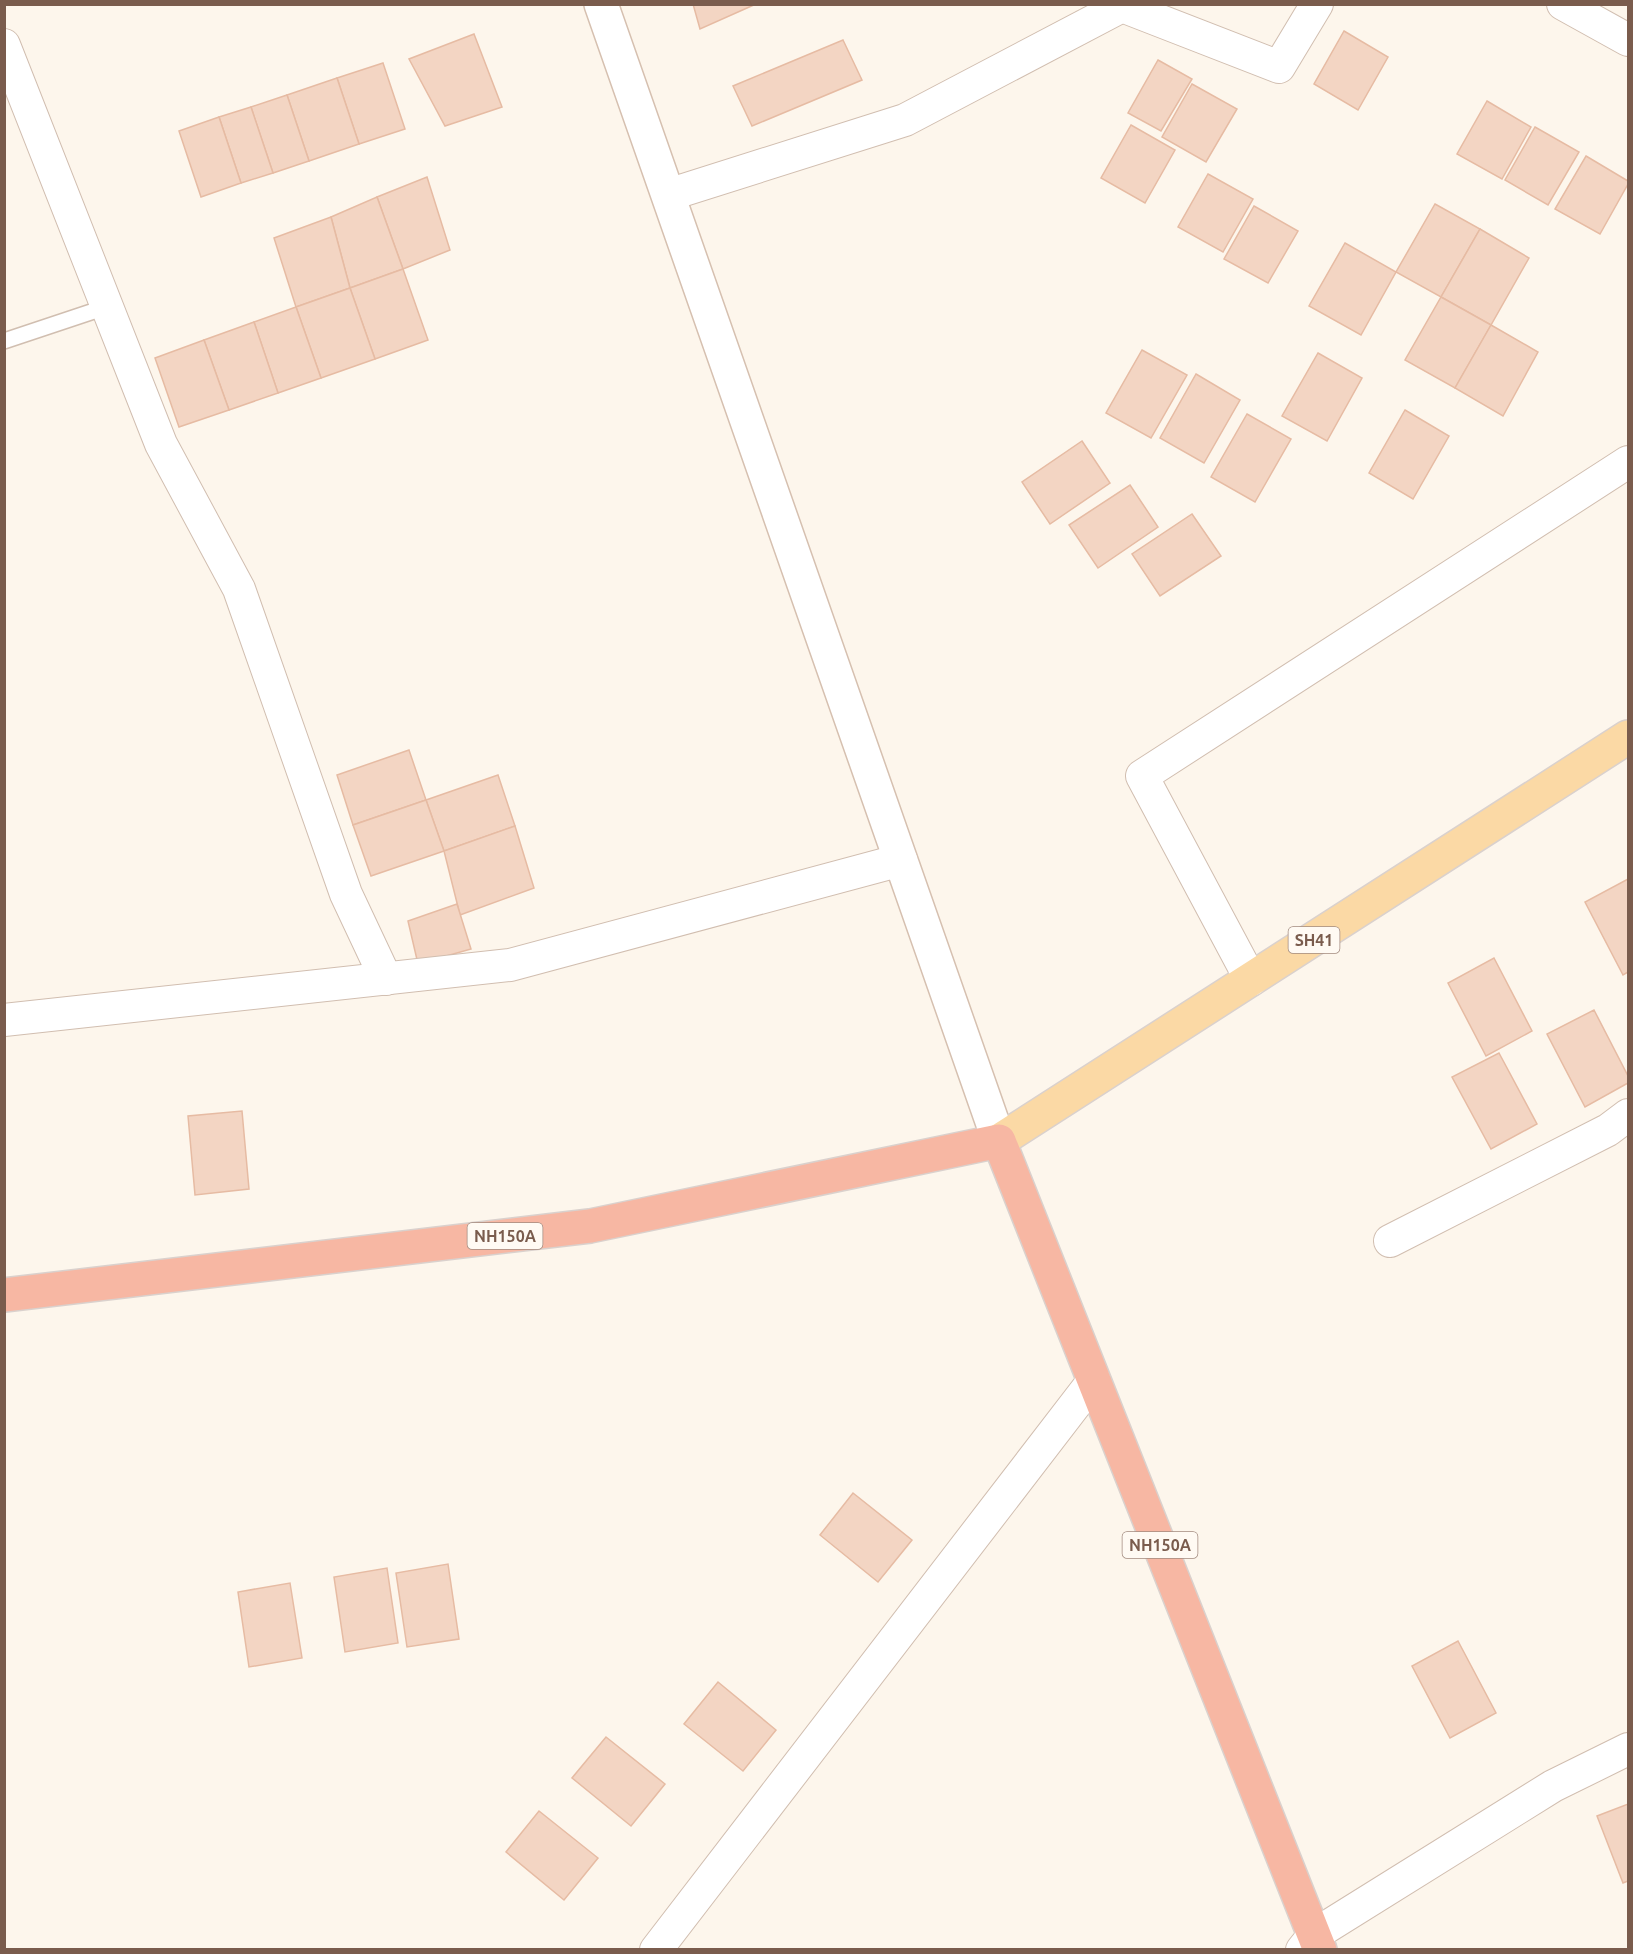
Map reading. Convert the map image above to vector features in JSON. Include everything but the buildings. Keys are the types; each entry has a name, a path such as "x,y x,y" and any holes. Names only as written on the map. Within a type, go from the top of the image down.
{"highway":[{"name":"NH150A","path":"4,1295 590,1226 999,1141 1094,1380 1312,1945"}],"main road":[{"name":"SH41","path":"999,1141 1629,737"}],"street":[{"path":"601,4 999,1141"},
{"path":"668,195 905,120 1122,6 1280,67 1317,4"},
{"path":"1563,4 1629,40"},
{"path":"4,45 161,444 239,589 346,894 386,979"},
{"path":"1251,980 1142,776 1629,462"},
{"path":"4,1020 510,965 901,860"},
{"path":"1390,1241 1608,1130 1629,1115"},
{"path":"656,1950 1094,1380"},
{"path":"1312,1945 1553,1786 1629,1749"}],"lane":[{"path":"4,341 106,307"}]}
